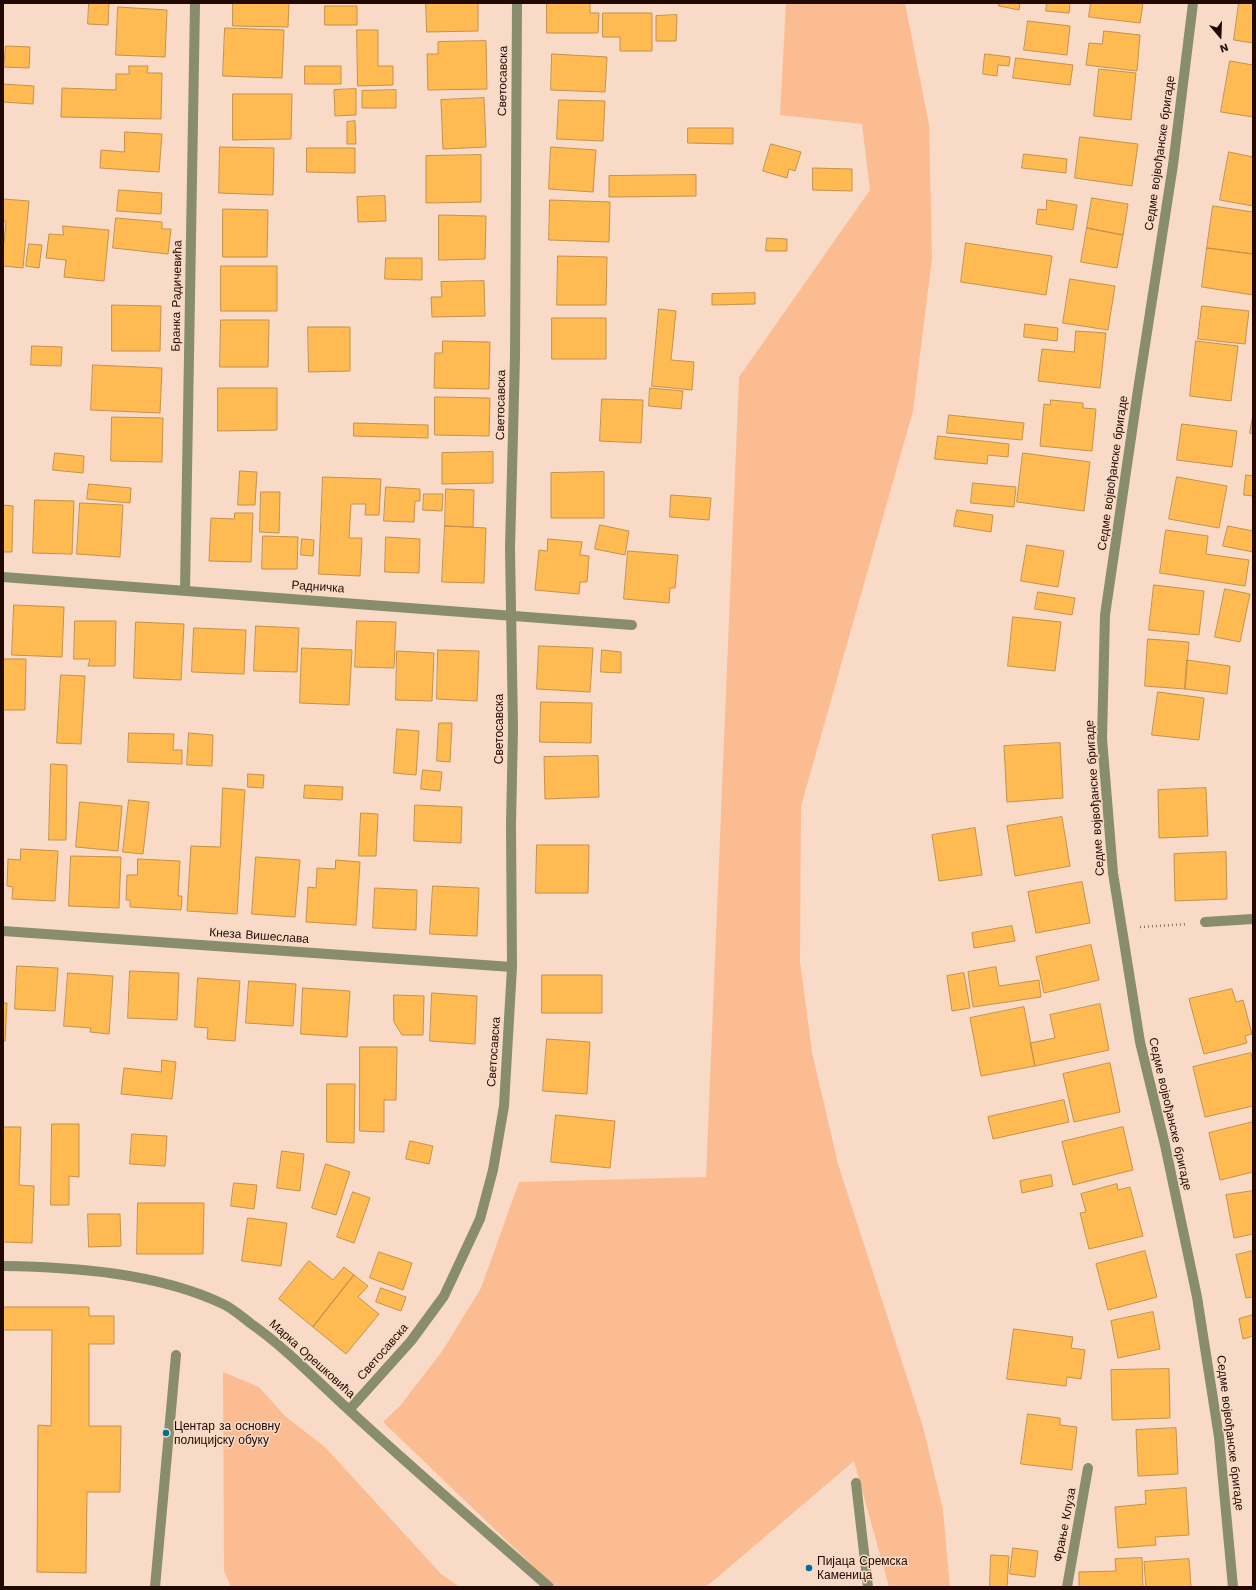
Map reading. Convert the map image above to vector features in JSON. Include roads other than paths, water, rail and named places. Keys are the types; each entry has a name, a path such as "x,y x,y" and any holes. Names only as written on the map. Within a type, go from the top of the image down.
{"street":[{"name":"Бранка Радичевића","path":"185,590 195,3"},
{"name":"Светосавска","path":"349,1410 411,1341 444,1296 480,1219 493,1170 504,1106 512,967 511,824 513,728 510,548 516,280 517,3"},
{"name":"Седме војвођанске бригаде","path":"1193,3 1173,165 1105,615 1102,739 1113,873 1140,1042 1165,1146 1197,1297 1219,1437 1233,1587"},
{"name":"Радничка","path":"3,577 632,625"},
{"path":"1205,922 1253,919"},
{"name":"Кнеза Вишеслава","path":"3,931 512,967"},
{"name":"Марка Орешковића","path":"3,1266 40,1266 113,1274 158,1281 197,1293 224,1304 269,1337 313,1375 349,1410 549,1587"},
{"path":"155,1587 176,1355"},
{"name":"Фрање Клуза","path":"1067,1587 1088,1468"},
{"path":"856,1483 868,1587"}],"place":[{"name":"Центар за основну полицијску обуку","path":"166,1433"},
{"name":"Пијаца Сремска Каменица","path":"809,1568"}]}
